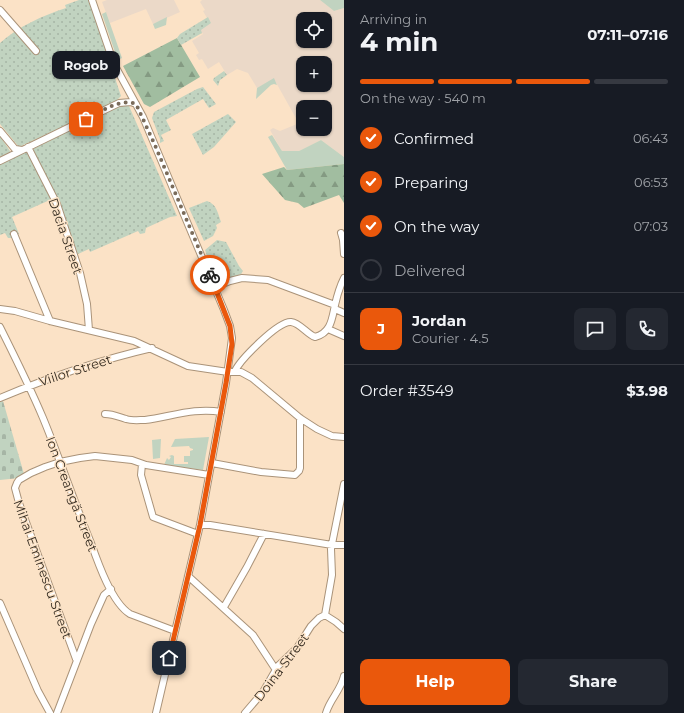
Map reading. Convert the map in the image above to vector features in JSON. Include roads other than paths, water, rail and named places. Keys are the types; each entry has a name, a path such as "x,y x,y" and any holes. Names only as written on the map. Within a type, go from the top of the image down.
{"street":[{"path":"92,0 114,64 136,104 154,143 215,287 232,333 228,372 200,525 157,712"},
{"path":"0,10 36,51"},
{"path":"0,161 119,103 131,102 136,104"},
{"path":"0,130 15,149 25,149"},
{"name":"Dacia Street","path":"25,149 57,204 80,273 87,304 89,330"},
{"path":"341,233 344,254"},
{"path":"14,234 50,321"},
{"path":"215,287 242,278 268,280 335,307 344,313"},
{"path":"235,371 261,341 288,322 294,323 315,337 321,335 328,329 334,316 335,307 344,278"},
{"path":"0,309 15,311 134,341 152,348 188,366 245,373 300,418 324,433 332,436 344,437"},
{"name":"Ion Creangă Street","path":"0,327 43,418 95,554 115,599 124,610 175,631"},
{"path":"328,329 344,336"},
{"name":"Viilor Street","path":"0,398 29,386 84,367 152,348"},
{"path":"105,414 117,415 127,419 146,420 200,410 221,412"},
{"path":"212,463 261,472 291,475 297,474 300,468 300,418"},
{"path":"60,462 95,456 132,460 142,464 209,475"},
{"name":"Mihai Eminescu Street","path":"60,462 31,473 19,480 16,483 15,488 19,503 76,659"},
{"path":"142,464 141,475 153,517 198,534"},
{"path":"344,484 332,545 332,575 326,615 344,629"},
{"path":"200,525 210,525 332,545 344,545"},
{"path":"224,608 264,534"},
{"path":"188,576 253,635 276,670"},
{"path":"57,713 76,659 104,594 111,589"},
{"path":"0,603 38,691 50,713"},
{"name":"Doina Street","path":"245,713 264,692 276,670 297,648 315,622 319,618 326,615"},
{"path":"326,713 332,699 340,688 344,676"}],"place":[{"name":"Rogob","path":"86,119"}]}
